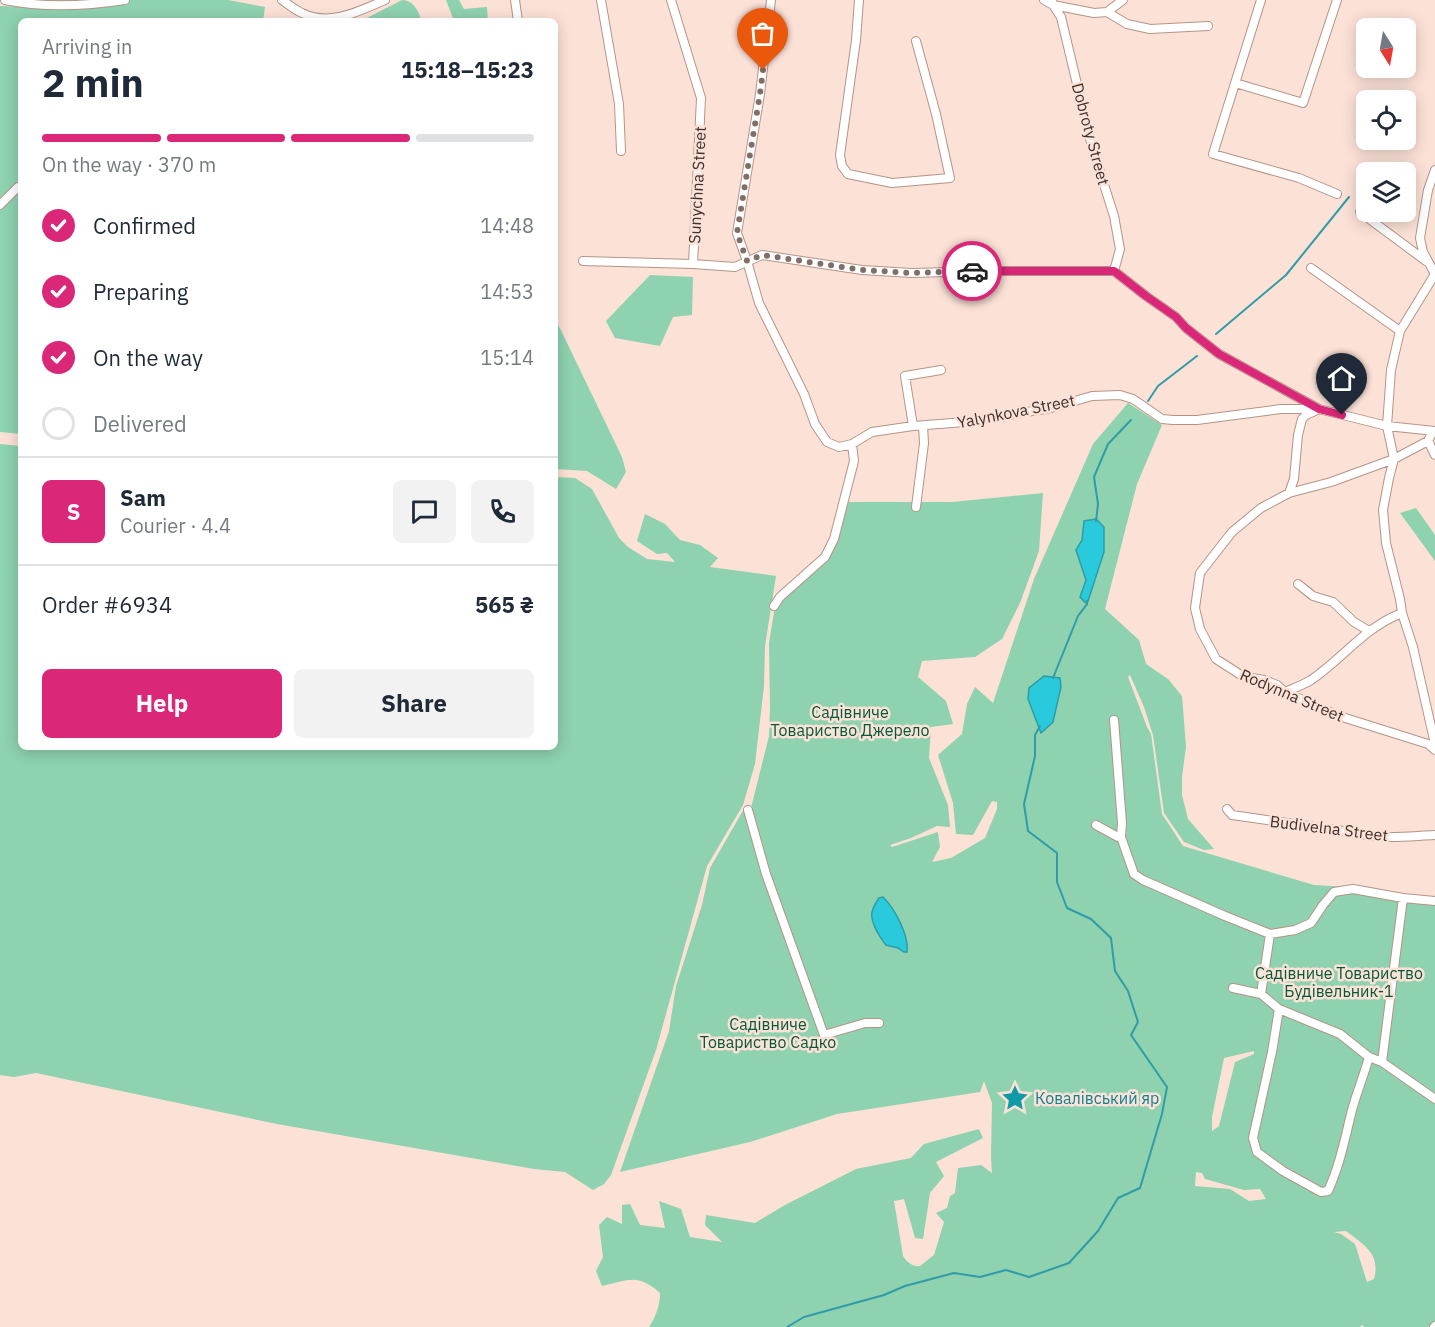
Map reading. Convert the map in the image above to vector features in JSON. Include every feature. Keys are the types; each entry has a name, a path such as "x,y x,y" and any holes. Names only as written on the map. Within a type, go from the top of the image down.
{"street":[{"path":"5,0 24,4 67,2 95,4 125,0"},
{"path":"282,0 303,14 318,18"},
{"path":"334,18 346,17 385,0"},
{"path":"515,0 518,18"},
{"path":"601,0 619,104 621,151"},
{"name":"Sunychna Street","path":"583,261 693,264 701,98 671,0"},
{"path":"771,0 760,94 737,233 759,303 804,394 814,423 827,442 839,447 852,444 854,462 830,548 825,557 780,597 774,606"},
{"path":"859,0 856,40 840,155 842,166 848,174 892,183 950,178 916,40"},
{"path":"1044,0 1094,13 1107,12 1127,24 1150,29 1208,26"},
{"path":"1261,0 1213,154 1299,178 1336,194"},
{"path":"1235,83 1303,104 1337,0"},
{"name":"Dobroty Street","path":"1052,2 1061,17 1092,147 1114,216 1120,249 1114,271"},
{"path":"1107,12 1119,2"},
{"path":"1435,170 1428,190 1420,238 1423,252 1435,274 1400,331 1390,370 1387,426 1394,459 1383,510 1386,543 1435,744"},
{"path":"0,205 18,187"},
{"path":"1373,222 1430,264"},
{"path":"693,264 735,267 762,255 862,270 912,273 1114,271 1176,317 1186,328 1219,354 1319,409 1387,426 1434,431 1428,441 1435,455"},
{"path":"1311,268 1400,331"},
{"path":"913,426 905,376 941,370"},
{"name":"Yalynkova Street","path":"852,444 872,432 965,422 1051,408 1092,396 1120,395 1133,399 1162,419 1197,420 1281,409 1319,409"},
{"path":"1289,493 1294,479 1298,435 1302,419 1319,409"},
{"path":"916,507 924,443 923,426"},
{"name":"Rodynna Street","path":"1428,441 1394,459 1331,482 1289,493 1261,508 1232,532 1200,573 1195,608 1200,629 1216,659 1244,677 1265,680 1277,685 1285,692 1339,716 1428,744 1435,750"},
{"path":"1298,584 1313,596 1333,602 1354,622 1369,631"},
{"path":"1285,692 1310,680 1369,631 1402,613"},
{"path":"1114,720 1122,823 1121,837 1134,874 1143,880 1270,934 1295,930 1311,923 1335,892 1353,889 1435,901"},
{"name":"Budivelna Street","path":"1227,809 1232,815 1238,817 1368,836 1435,835"},
{"path":"748,810 769,883 824,1035 865,1023 879,1023"},
{"path":"1096,825 1121,837"},
{"path":"1382,1062 1403,898"},
{"path":"1261,994 1270,934"},
{"path":"1233,988 1261,994 1279,1009 1340,1034 1370,1057 1382,1062 1435,1099"},
{"path":"1279,1009 1253,1138 1257,1152 1283,1171 1321,1192 1328,1191 1334,1178 1370,1057"}],"green space":[{"path":"32,0 228,0 265,7 263,18 18,18 18,434 0,432 0,6 32,7"},
{"path":"402,0 413,4 421,18 367,18"},
{"path":"446,0 459,0 464,9 487,7 488,18 453,18"},
{"path":"650,275 693,277 692,315 673,317 660,346 615,338 606,321"},
{"path":"558,324 622,457 626,472 616,489 587,471 558,469"},
{"path":"1128,403 1162,425 1137,484 1105,609 1139,640 1146,664 1168,679 1182,696 1186,747 1182,795 1188,819 1214,849 1204,850 1184,842 1164,813 1153,735 1130,675 1128,677 1151,734 1162,814 1183,846 1314,885 1348,887 1435,904 1435,1327 1363,1327 1362,1325 1360,1327 649,1327 657,1311 660,1293 639,1280 626,1280 602,1286 596,1271 603,1257 599,1225 607,1217 622,1224 622,1205 630,1204 640,1225 665,1228 659,1201 681,1209 690,1237 722,1242 705,1225 706,1215 755,1223 856,1169 911,1158 924,1144 979,1129 983,1138 936,1162 944,1176 930,1193 923,1239 915,1238 904,1199 894,1201 903,1256 910,1264 920,1266 934,1255 944,1222 936,1213 947,1208 950,1196 955,1193 958,1168 981,1165 992,1173 992,1103 984,1081 980,1092 837,1114 750,1142 620,1172 669,1031 676,986 702,905 710,868 745,807 751,808 769,736 769,643 775,606 826,558 842,502 952,502 1043,493 1039,551 1020,603 1002,639 975,657 922,661 918,677 946,701 953,724 931,727 929,758 948,805 950,827 937,826 890,845 892,847 938,832 940,847 932,862 951,858 985,838 997,809 997,802 992,801 973,835 956,834 953,803 938,755 962,734 967,704 975,687 993,703 1034,579 1093,444","holes":["1254,1051 1254,1054 1235,1062 1219,1126 1212,1131 1212,1117 1224,1058","1196,1172 1202,1173 1205,1179 1244,1190 1260,1189 1266,1199 1249,1201 1230,1189 1195,1186","1346,1231 1369,1251 1375,1263 1374,1279 1367,1282 1355,1244 1334,1232"]},
{"path":"0,444 18,446 18,750 558,750 558,477 575,478 592,489 619,538 628,547 647,559 675,562 667,553 657,554 637,541 645,514 665,524 680,540 700,545 718,558 710,567 776,576 765,646 764,686 755,764 743,805 707,866 656,1050 611,1175 604,1184 593,1190 565,1172 534,1169 277,1124 36,1073 14,1077 0,1075"},
{"path":"1416,508 1435,535 1435,561 1400,513"}],"water":[{"path":"1096,519 1104,527 1104,552 1087,604 1080,597 1086,580 1076,550 1082,540 1084,521"},
{"path":"1044,676 1060,678 1061,687 1053,722 1041,733 1028,699 1029,688"},
{"path":"883,897 900,923 906,938 907,952 886,945 874,925 873,910 879,898"}],"waterway":[{"path":"1216,334 1286,275 1349,197"},
{"path":"1148,401 1158,386 1197,356"},
{"path":"1096,521 1098,504 1094,477 1108,444 1131,420"},
{"path":"1053,678 1078,616 1087,601"},
{"path":"787,1327 804,1317 954,1273 980,1277 1006,1270 1029,1277 1069,1263 1098,1231 1118,1198 1140,1188 1162,1114 1167,1087 1131,1035 1138,1022 1128,991 1115,971 1111,938 1091,919 1067,908 1057,882 1057,853 1028,831 1024,804 1035,756 1035,735 1040,726"}],"way so far":[{"path":"763,70 737,233 747,261 762,255 862,270 912,273 972,271"}],"place":[{"name":"Ковалівський яр","path":"1015,1098"}],"route":[{"path":"972,271 1114,271 1176,317 1186,328 1219,354 1319,409 1342,415"}],"park label":[{"name":"Садівниче Товариство Джерело","path":"850,721"},
{"name":"Садівниче Товариство Будівельник-1","path":"1339,982"},
{"name":"Садівниче Товариство Садко","path":"768,1033"}]}
